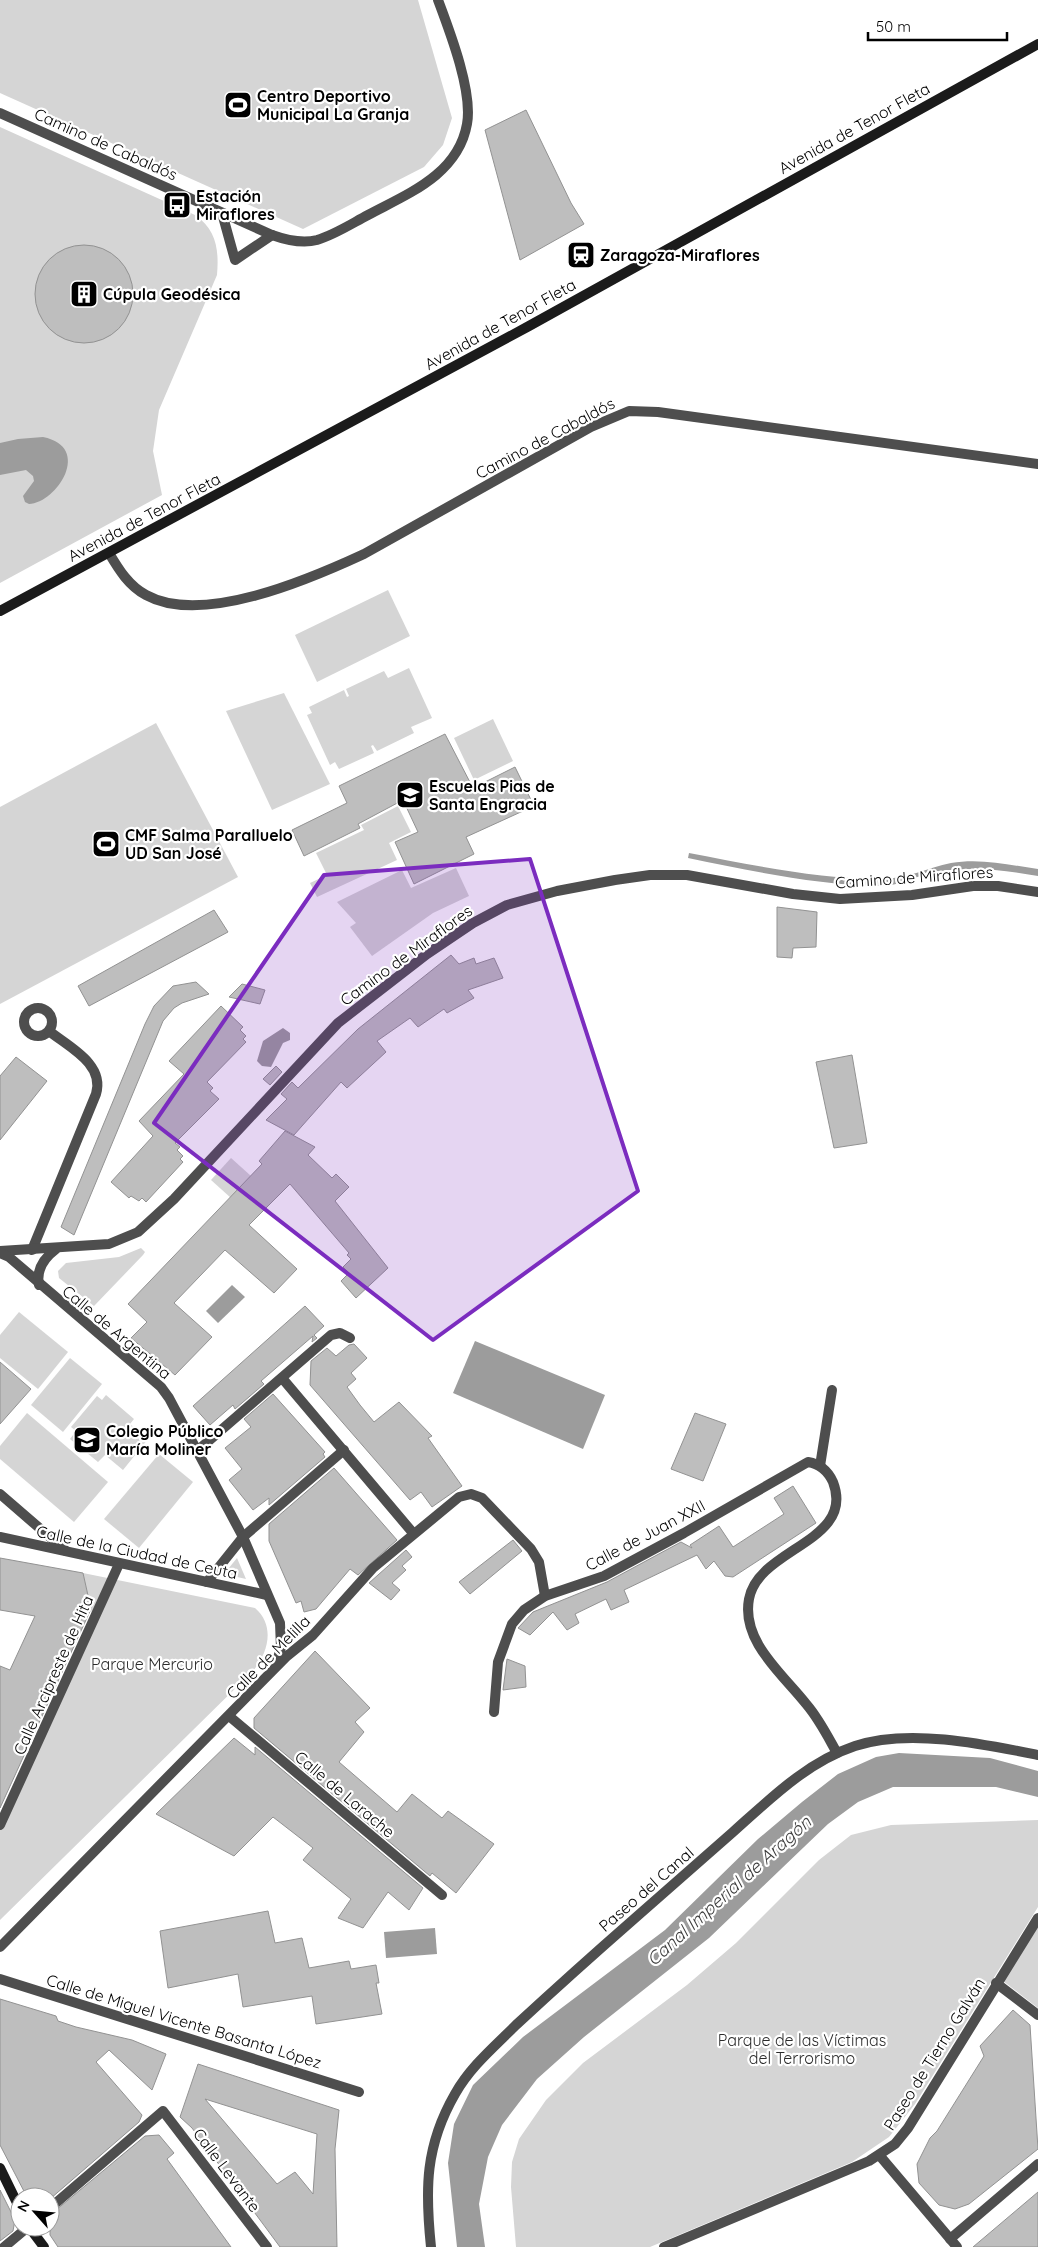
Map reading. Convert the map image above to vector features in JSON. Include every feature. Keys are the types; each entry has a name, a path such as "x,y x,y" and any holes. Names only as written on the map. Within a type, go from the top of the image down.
{"main road":[{"name":"Avenida de Tenor Fleta","path":"0,611 529,326 1038,44"},
{"path":"0,2168 10,2188"},
{"path":"36,2237 44,2247"}],"street":[{"name":"Camino de Cabaldós","path":"0,113 272,235 296,241 317,240 419,188 438,175 452,159 466,131 468,103 453,40 438,0"},
{"path":"222,212 234,260 272,235"},
{"name":"Camino de Cabaldós","path":"109,553 121,572 137,589 166,604 198,606 246,598 309,577 364,554 591,427 628,411 658,412 1038,464"},
{"name":"Camino de Miraflores","path":"0,1252 109,1244 138,1232 174,1199 338,1023 427,954 473,923 507,905 557,891 650,875 687,876 793,894 840,899 912,895 973,886 998,886 1038,892"},
{"path":"32,1250 96,1094 98,1082 91,1065 49,1031"},
{"path":"39,1285 38,1277 41,1267 47,1257 56,1249"},
{"name":"Calle de Argentina","path":"0,1252 161,1387 243,1537 282,1632 281,1648 274,1670"},
{"path":"197,1451 332,1335 340,1332 350,1338"},
{"path":"282,1378 413,1533"},
{"path":"832,1390 820,1466 832,1479 836,1497 836,1509 829,1523 821,1531 766,1569 752,1588 748,1608 760,1650 769,1663 808,1706 837,1753"},
{"path":"207,1582 243,1537 344,1450"},
{"name":"Calle de Juan XXII","path":"494,1712 496,1672 507,1634 512,1624 524,1610 545,1596 604,1576 684,1533 798,1466 808,1462 820,1466"},
{"path":"0,1494 68,1552"},
{"name":"Calle de Melilla","path":"0,1947 295,1648 313,1635 373,1568 413,1533 458,1498 465,1494 476,1495 488,1503 535,1555 545,1596"},
{"name":"Calle de la Ciudad de Ceuta","path":"0,1537 267,1595"},
{"name":"Calle Arcipreste de Hita","path":"0,1825 119,1564"},
{"name":"Calle de Larache","path":"229,1716 442,1895"},
{"name":"Paseo del Canal","path":"431,2247 426,2195 428,2168 434,2140 455,2093 470,2072 548,1995 780,1790 837,1753 857,1745 912,1738 969,1743 1038,1754"},
{"name":"Paseo de Tierno Galván","path":"664,2247 880,2156 895,2144 908,2128 1038,1918"},
{"name":"Calle de Miguel Vicente Basanta López","path":"0,1979 359,2092"},
{"path":"996,1984 1038,2015"},
{"name":"Calle Levante","path":"60,2199 163,2111 267,2247"},
{"path":"880,2156 954,2243 1038,2165"},
{"path":"4,2247 16,2237"}],"highlighted area":[{"path":"530,859 638,1191 433,1340 154,1123 324,875"}],"green space":[{"name":"Centro Deportivo Municipal La Granja","path":"0,0 418,0 452,118 443,145 424,167 303,229 0,93"},
{"path":"0,127 195,215 208,227 212,234 217,249 218,266 217,275 159,410 153,451 162,495 0,583"},
{"path":"388,590 410,636 317,682 295,635"},
{"path":"409,668 432,718 411,727 414,733 377,751 373,745 371,746 374,753 339,769 335,762 330,765 307,715 312,713 309,707 344,690 347,697 349,696 346,689 384,671 388,678"},
{"path":"284,693 330,784 272,810 226,711"},
{"path":"493,719 513,761 474,780 454,738"},
{"name":"CMF Salma Paralluelo UD San José","path":"156,723 238,877 0,1004 0,807"},
{"path":"398,806 411,832 389,843 397,860 317,897 310,883 327,875 316,853 364,830 361,825"},
{"path":"456,868 469,896 433,913 372,956 350,927 356,923 337,902 402,870 411,888"},
{"path":"231,1158 251,1176 231,1198 211,1180"},
{"path":"141,1248 145,1252 143,1255 94,1306 59,1278 58,1271 66,1263 119,1257"},
{"path":"19,1312 68,1352 38,1389 0,1358 0,1335"},
{"path":"70,1358 102,1384 63,1432 31,1405"},
{"path":"106,1395 134,1419 130,1424 148,1439 123,1470 105,1455 98,1462 70,1439 76,1431 71,1427 97,1396 102,1400"},
{"path":"27,1413 108,1482 74,1522 0,1459 0,1446"},
{"path":"159,1454 193,1482 139,1548 104,1519"},
{"path":"237,1558 246,1579 224,1574"},
{"name":"Parque Mercurio","path":"83,1573 255,1608 265,1622 268,1639 263,1656 253,1671 0,1920 0,1816 92,1614"},
{"name":"Parque de las Víctimas del Terrorismo","path":"1038,1820 1038,1907 915,2104 889,2137 852,2162 650,2247 516,2247 511,2187 512,2162 519,2139 546,2100 583,2063 687,1985 736,1943 819,1860 851,1835 891,1825"},
{"path":"1038,1918 1038,2008 999,1978"}],"water":[{"path":"43,437 58,443 66,452 68,462 65,474 59,485 50,495 40,501 29,504 25,502 23,496 34,481 33,476 26,470 0,475 0,443"},
{"path":"689,853 833,877 890,879 951,863 973,861 1038,869 1038,876 962,869 929,873 888,886 856,885 760,872 688,858"},
{"path":"283,1028 290,1033 290,1040 283,1043 271,1067 262,1066 257,1061 263,1041"},
{"path":"232,1285 245,1297 218,1323 206,1311"},
{"path":"475,1341 605,1395 583,1449 453,1393"},
{"name":"Canal Imperial de Aragón","path":"899,1753 990,1758 1038,1771 1038,1797 996,1787 893,1787 858,1802 828,1824 709,1938 584,2037 537,2079 502,2125 488,2157 479,2204 485,2247 457,2247 448,2163 454,2124 473,2085 523,2037 665,1930 758,1839 802,1802 838,1774 876,1757"},
{"path":"435,1928 437,1954 386,1958 384,1932"}],"building":[{"path":"526,110 571,203 584,224 520,260 485,130"},
{"name":"Cúpula Geodésica","path":"74,245 94,245 103,248 119,259 130,275 133,284 133,304 130,313 119,329 103,340 94,343 74,343 57,335 43,321 35,304 35,284 43,267 57,253"},
{"path":"445,734 473,788 515,767 534,806 466,837 474,854 414,884 395,842 418,832 403,800 358,824 360,828 304,856 292,830 347,803 339,786"},
{"path":"777,907 817,912 816,947 793,948 792,958 777,957"},
{"path":"214,910 228,932 89,1006 78,986"},
{"path":"451,955 459,964 474,958 476,964 494,958 503,978 468,990 474,998 447,1013 444,1009 418,1027 410,1018 377,1041 386,1052 347,1088 341,1082 294,1135 266,1120 287,1099 281,1094 292,1082 298,1088 358,1029"},
{"path":"196,982 209,994 182,1003 174,1008 163,1021 74,1235 61,1227 145,1024 154,1006 173,986"},
{"path":"242,984 265,990 260,1004 229,997"},
{"path":"221,1006 243,1027 240,1030 246,1036 243,1039 246,1042 207,1082 213,1088 210,1091 219,1099 175,1143 180,1147 177,1150 183,1156 180,1159 183,1162 146,1202 142,1198 139,1201 131,1196 129,1198 111,1182 153,1136 139,1121 184,1074 169,1061"},
{"path":"852,1055 867,1143 834,1148 816,1062"},
{"path":"16,1057 47,1081 0,1140 0,1076"},
{"path":"276,1066 282,1072 270,1085 263,1079"},
{"path":"285,1131 315,1147 308,1155 332,1178 336,1174 349,1187 335,1201 388,1268 356,1298 341,1281 349,1273 343,1267 351,1259 347,1255 349,1253 290,1184 249,1225 297,1269 274,1293 225,1250 174,1303 212,1337 175,1375 131,1338 147,1322 128,1304 262,1164 259,1161"},
{"path":"305,1306 324,1326 314,1335 317,1338 312,1342 313,1336 261,1381 264,1384 235,1409 233,1405 210,1425 193,1406"},
{"path":"354,1344 367,1358 351,1373 356,1379 347,1387 360,1405 374,1422 399,1402 432,1436 428,1438 462,1486 432,1507 421,1492 410,1500 310,1385 311,1361 327,1348 336,1356 349,1345"},
{"path":"0,1362 31,1389 0,1424"},
{"path":"273,1394 325,1452 323,1454 325,1457 269,1505 269,1498 253,1510 229,1480 242,1469 225,1448 251,1427 244,1419"},
{"path":"695,1413 726,1424 703,1481 671,1469"},
{"path":"334,1468 397,1540 358,1575 350,1569 316,1609 304,1612 301,1601 296,1603 269,1541 269,1524"},
{"path":"793,1486 816,1523 733,1577 725,1576 714,1561 706,1569 697,1555 624,1590 629,1602 611,1610 606,1599 575,1614 579,1623 567,1630 553,1612 530,1635 518,1628 533,1612 607,1582 681,1542 692,1548 690,1545 719,1526 733,1547 784,1514 774,1498"},
{"path":"513,1540 522,1551 470,1594 459,1582"},
{"path":"406,1550 412,1557 402,1566 406,1570 392,1583 400,1590 391,1600 369,1583"},
{"path":"0,1558 83,1573 91,1609 0,1808 0,1666 10,1670 35,1616 0,1610"},
{"path":"315,1651 370,1708 355,1722 364,1732 339,1762 397,1812 412,1794 442,1818 448,1811 494,1844 456,1893 432,1873 430,1876 254,1728 254,1718"},
{"path":"507,1659 525,1666 526,1687 503,1690"},
{"path":"234,1738 255,1755 255,1747 423,1888 409,1910 388,1892 363,1928 338,1918 351,1899 303,1860 313,1848 273,1817 234,1856 156,1814"},
{"path":"268,1911 275,1943 302,1938 309,1968 349,1961 351,1969 376,1965 379,1983 376,1983 382,2014 316,2024 312,1996 243,2007 238,1974 168,1988 160,1931"},
{"path":"0,1999 56,2016 58,2021 76,2027 132,2040 166,2054 152,2090 109,2050 96,2062 142,2115 139,2122 60,2190 60,2187 22,2187 0,2145"},
{"path":"1013,2010 1030,2025 1038,2149 969,2204 955,2209 939,2205 919,2183 917,2164 930,2138 937,2131 984,2056 980,2046"},
{"path":"198,2064 339,2110 335,2149 337,2247 280,2247 192,2128 180,2117","holes":["205,2099 317,2134 313,2194 295,2172 277,2184"]},
{"path":"159,2135 174,2153 167,2159 231,2247 58,2247 51,2237 60,2237 60,2207 145,2136"},
{"path":"0,2190 10,2210 10,2233 0,2241"},
{"path":"1038,2192 1038,2247 973,2247"}],"place":[{"name":"Centro Deportivo Municipal La Granja","path":"238,105"},
{"name":"Estación Miraflores","path":"177,205"},
{"name":"Zaragoza-Miraflores","path":"581,255"},
{"name":"Cúpula Geodésica","path":"84,294"},
{"name":"Escuelas Pias de Santa Engracia","path":"410,795"},
{"name":"CMF Salma Paralluelo UD San José","path":"106,844"},
{"name":"Colegio Público María Moliner","path":"87,1440"}]}
